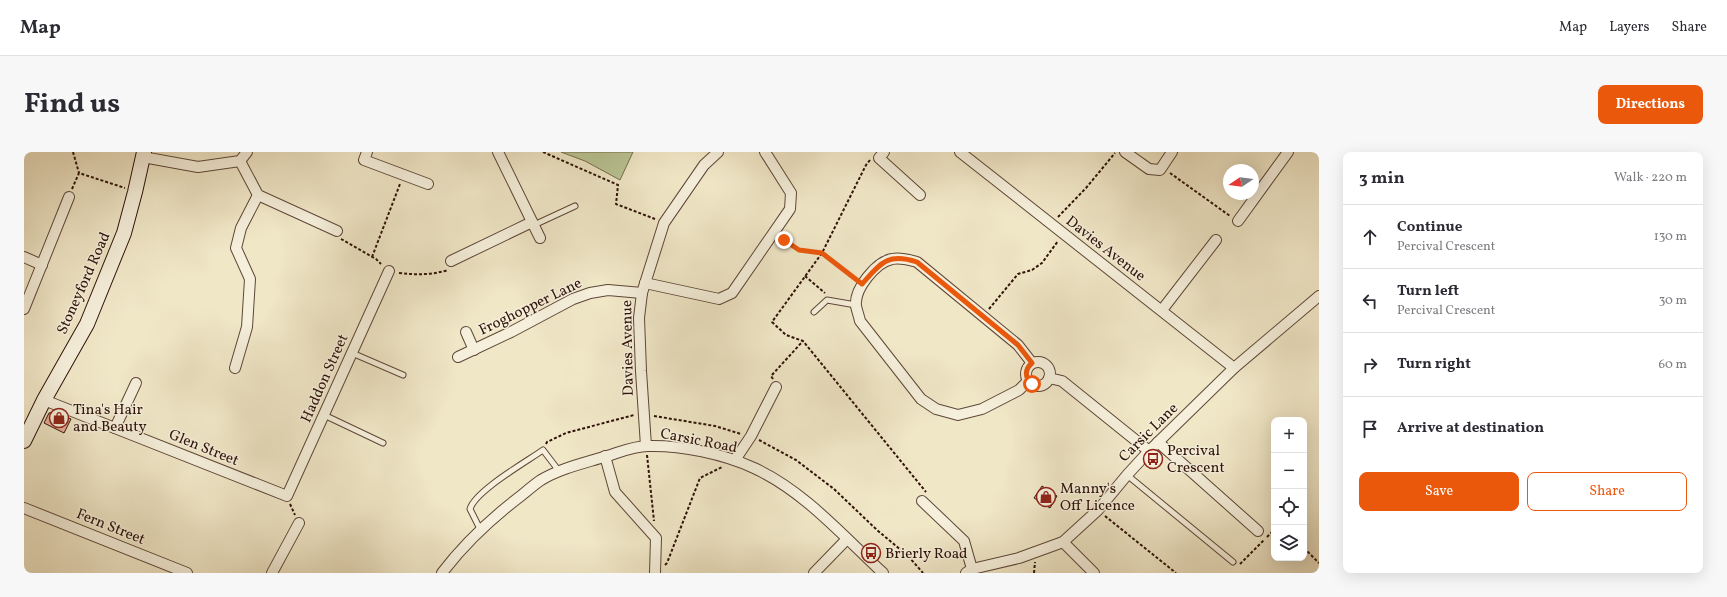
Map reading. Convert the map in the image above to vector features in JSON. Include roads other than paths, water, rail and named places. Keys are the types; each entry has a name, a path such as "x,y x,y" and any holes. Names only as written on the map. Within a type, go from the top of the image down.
{"main road":[{"name":"Stoneyford Road","path":"24,441 44,400 87,324 124,233 143,155"}],"street":[{"path":"143,155 198,167 240,161 247,152"},
{"path":"367,152 364,160 428,184"},
{"path":"498,152 540,238"},
{"name":"Davies Avenue","path":"646,446 639,325 642,293 664,222 704,165 718,152"},
{"path":"645,283 719,299 732,293 790,208 791,193 765,152"},
{"name":"Davies Avenue","path":"960,152 1234,368"},
{"path":"1125,152 1149,169 1160,170 1172,152"},
{"path":"1238,221 1288,152"},
{"path":"882,155 920,195"},
{"path":"240,161 258,195 336,230"},
{"path":"235,368 246,327 250,279 236,248 241,228 258,195"},
{"path":"24,309 69,197"},
{"path":"451,261 533,224"},
{"path":"1162,310 1216,240"},
{"path":"24,257 42,265"},
{"path":"1028,381 1020,390 982,409 958,415 936,409 921,399 860,321 856,305 858,292 862,284 880,264 892,259 906,259 917,262 982,317 1018,345 1032,363"},
{"name":"Haddon Street","path":"287,496 389,271"},
{"name":"Froghopper Lane","path":"458,357 511,332 573,299 590,293 608,290 642,293"},
{"name":"Carsic Lane","path":"969,571 1019,558 1063,542 1098,510 1149,451 1234,368 1319,296"},
{"path":"466,332 474,350"},
{"path":"1039,362 1046,365 1049,371 1049,378 1043,384 1039,386 1028,381 1026,373 1032,363 1039,362"},
{"path":"1049,378 1062,381 1149,451"},
{"path":"116,428 136,383"},
{"path":"735,460 751,436 776,387"},
{"name":"Glen Street","path":"44,400 287,496"},
{"path":"1158,442 1258,531"},
{"name":"Carsic Road","path":"442,573 481,531 514,500 542,480 577,464 605,456 646,446 667,446 735,460 755,468 776,480 812,507 883,573"},
{"path":"605,456 615,492 656,538 655,572"},
{"path":"922,501 964,541 969,571"},
{"name":"Fern Street","path":"24,508 187,573"},
{"path":"272,573 299,523"},
{"path":"814,573 847,539"},
{"path":"1063,542 1094,573"}],"lane":[{"path":"533,224 575,206"},
{"path":"814,312 827,300 856,305"},
{"path":"352,353 403,375"},
{"path":"324,415 383,443"},
{"path":"481,531 470,509 472,502 491,486 543,450 560,472"},
{"path":"1127,475 1233,562"}],"place":[{"name":"Tina's Hair and Beauty","path":"59,418"},
{"name":"Percival Crescent","path":"1153,459"},
{"name":"Manny's Off Licence","path":"1046,497"},
{"name":"Brierly Road","path":"871,553"}]}
